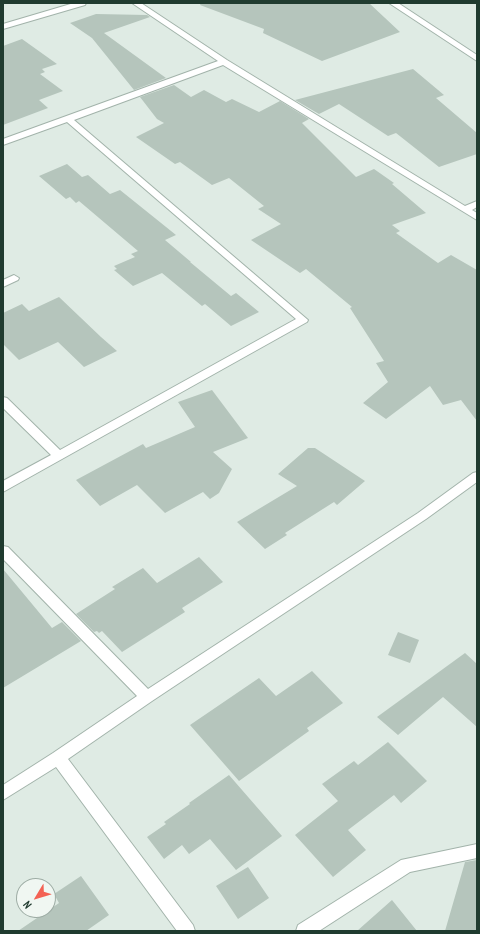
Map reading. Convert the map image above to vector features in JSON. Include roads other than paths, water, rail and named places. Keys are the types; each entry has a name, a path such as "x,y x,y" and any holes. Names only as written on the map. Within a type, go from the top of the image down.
{"street":[{"path":"3,27 82,3"},
{"path":"136,3 224,62 465,208 477,217"},
{"path":"393,3 477,59"},
{"path":"3,142 224,62"},
{"path":"3,487 303,320 68,119"},
{"path":"465,208 477,204"},
{"path":"3,284 14,278"},
{"path":"3,401 59,456"},
{"path":"3,794 422,516 477,476"},
{"path":"3,551 147,698"},
{"path":"58,758 186,931"},
{"path":"304,931 407,865 477,851"}]}
